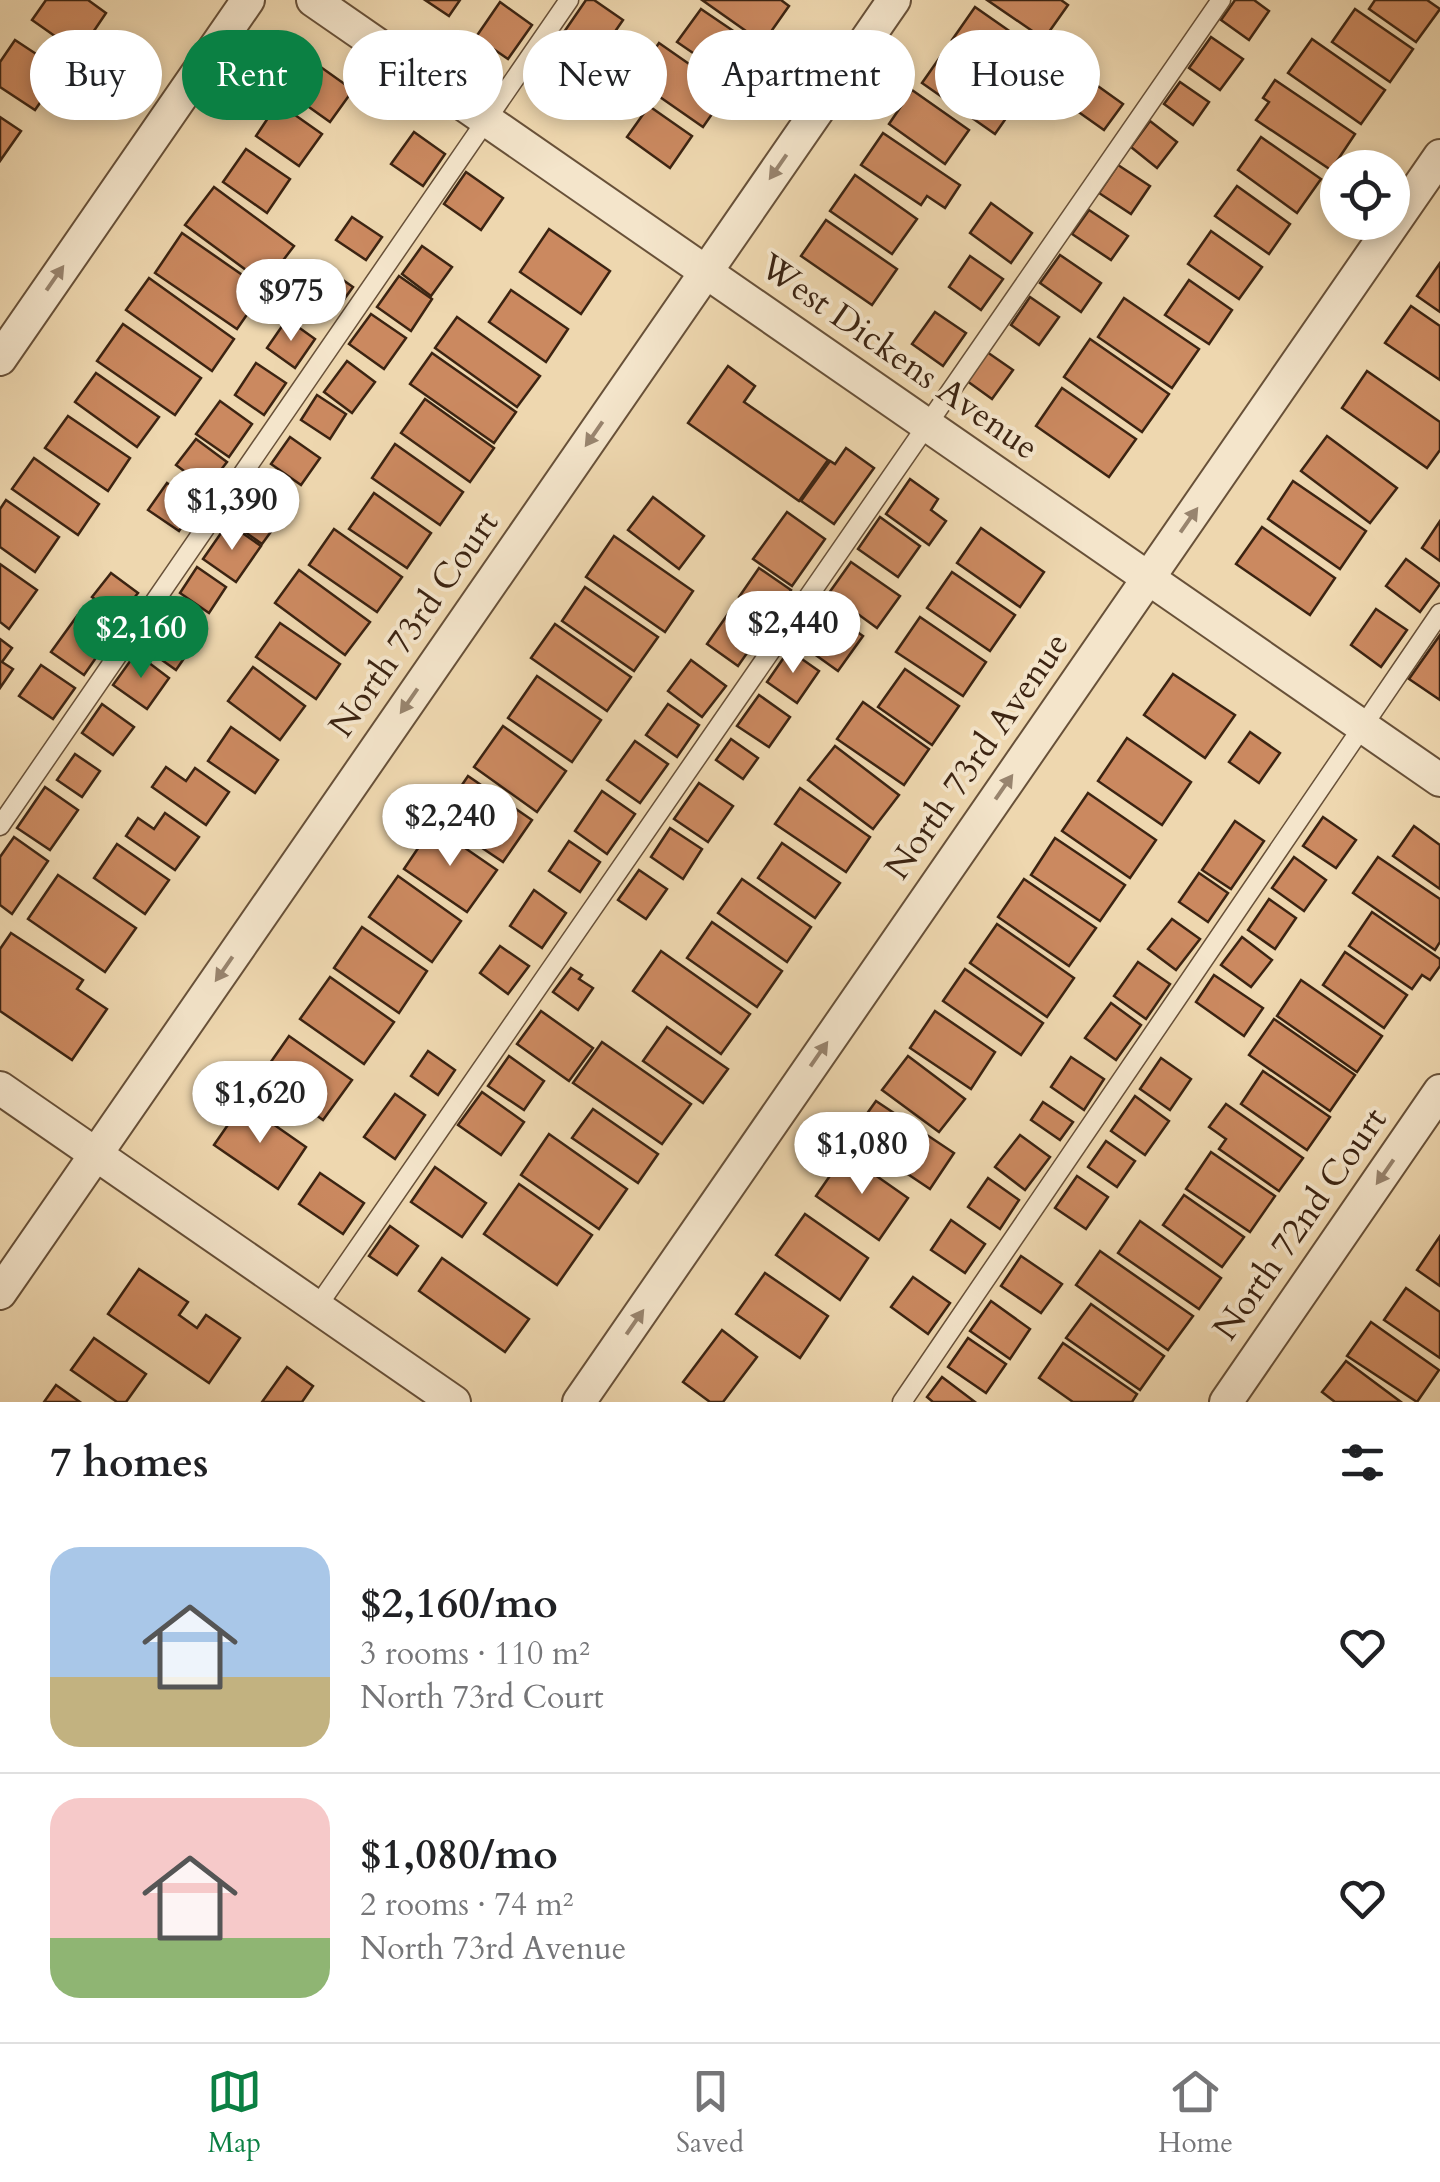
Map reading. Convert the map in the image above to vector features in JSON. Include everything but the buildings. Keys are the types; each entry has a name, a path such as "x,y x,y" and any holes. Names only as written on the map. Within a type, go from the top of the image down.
{"street":[{"path":"0,358 248,0"},
{"name":"West Dickens Avenue","path":"313,0 356,30"},
{"name":"North 73rd Court","path":"0,1293 894,0"},
{"name":"West Dickens Avenue","path":"486,120 1440,780"},
{"name":"North 73rd Avenue","path":"579,1402 1440,156"},
{"path":"0,1088 454,1402"},
{"name":"North 72nd Court","path":"1226,1402 1440,1091"}],"lane":[{"path":"503,95 569,0"},
{"path":"317,1307 1222,0"},
{"path":"0,826 486,120"},
{"path":"902,1402 1440,613"}]}
